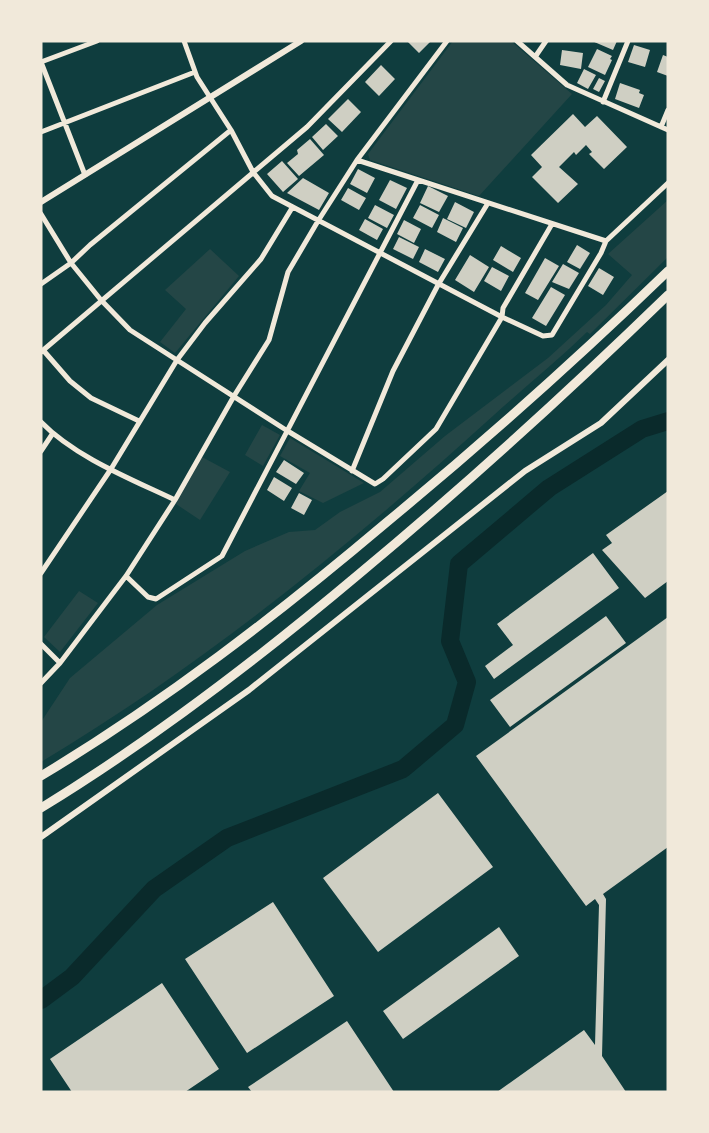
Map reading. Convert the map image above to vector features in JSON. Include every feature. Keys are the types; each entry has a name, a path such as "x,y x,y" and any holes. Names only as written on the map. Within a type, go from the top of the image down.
{"highway":[{"path":"41,776 156,702 288,604 442,477 568,365 668,271"},
{"path":"41,808 155,734 270,648 472,477 554,404 668,295"}],"street":[{"path":"85,175 41,62 97,41"},
{"path":"184,41 195,72 231,130 253,172 272,196 438,285 543,336 552,335 601,253 606,241 668,183"},
{"path":"41,202 301,41"},
{"path":"139,420 91,398 70,381 42,351 307,127 391,41"},
{"path":"41,683 60,664 126,576 175,500 234,396 269,340 288,272 318,221 357,160 447,41"},
{"path":"517,41 567,85 668,130"},
{"path":"535,57 546,41"},
{"path":"603,102 628,41"},
{"path":"41,132 195,72"},
{"path":"661,128 668,110"},
{"path":"41,284 71,264 90,245 231,130"},
{"path":"357,160 606,241"},
{"path":"126,576 148,596 156,599 222,556 418,180"},
{"path":"352,471 393,371 438,285 488,203"},
{"path":"41,572 111,469 177,360 205,323 260,259 292,208"},
{"path":"41,214 71,264 101,300 130,330 370,482 380,482 436,429 502,317 503,308 552,224"},
{"path":"492,312 503,308"},
{"path":"41,837 249,690 525,471 601,423 668,360"},
{"path":"41,422 53,433 111,469 175,500"},
{"path":"41,451 53,433"},
{"path":"41,644 60,664"}],"shaded area":[{"path":"453,41 511,41 572,94 479,196 370,160 368,154"},
{"path":"668,200 668,257 590,334 587,332 441,463 276,600 161,684 41,762 41,722 70,678 157,605 245,551 289,532 315,530 340,512 380,492 445,436 548,358 606,305 632,275 608,254"},
{"path":"210,249 239,276 175,353 160,342 186,309 165,290"},
{"path":"262,425 280,435 263,466 245,455"},
{"path":"290,438 364,483 323,503 299,491 310,473 280,456"},
{"path":"202,457 230,472 200,520 176,504"},
{"path":"79,591 98,603 60,652 44,637"}],"building":[{"path":"407,41 431,41 419,53"},
{"path":"592,41 617,41 613,50"},
{"path":"634,45 650,50 645,67 628,62"},
{"path":"597,49 612,56 605,75 588,67"},
{"path":"562,50 583,53 581,69 560,65"},
{"path":"663,55 668,57 668,76 657,72"},
{"path":"381,65 395,79 379,96 365,82"},
{"path":"584,69 596,75 588,89 577,83"},
{"path":"599,78 605,81 599,92 593,89"},
{"path":"620,83 640,90 639,93 644,95 639,108 615,99"},
{"path":"348,99 361,112 342,132 328,119"},
{"path":"573,114 585,127 597,116 627,147 604,169 589,154 592,152 586,145 576,155 574,152 559,167 578,184 558,203 532,177 542,167 531,155"},
{"path":"326,124 338,136 323,150 312,137"},
{"path":"310,139 324,155 299,176 287,163 298,154 297,150"},
{"path":"282,161 298,179 283,192 267,174"},
{"path":"358,169 375,178 367,193 350,184"},
{"path":"303,178 329,193 319,210 287,193"},
{"path":"390,180 407,188 396,209 379,200"},
{"path":"428,186 448,196 439,212 420,203"},
{"path":"348,188 366,198 359,210 341,200"},
{"path":"455,202 474,212 466,228 447,219"},
{"path":"375,205 394,215 387,228 368,218"},
{"path":"420,205 439,215 432,228 413,218"},
{"path":"443,218 463,228 456,242 437,232"},
{"path":"365,219 383,229 377,240 359,230"},
{"path":"404,220 421,229 414,243 397,234"},
{"path":"399,237 419,247 413,259 393,249"},
{"path":"577,245 590,253 580,269 567,262"},
{"path":"501,246 521,258 513,272 493,260"},
{"path":"425,249 445,259 438,272 419,262"},
{"path":"470,255 489,267 474,292 455,280"},
{"path":"545,258 559,266 538,300 525,293"},
{"path":"563,264 579,273 569,289 552,282"},
{"path":"492,267 509,276 501,291 484,281"},
{"path":"599,268 614,277 603,295 588,286"},
{"path":"551,287 565,295 546,326 532,318"},
{"path":"284,460 304,473 296,484 276,472"},
{"path":"274,477 292,488 284,501 267,490"},
{"path":"668,491 668,581 645,598 602,550 612,543 606,535"},
{"path":"299,493 312,500 304,515 291,508"},
{"path":"593,553 619,588 494,679 485,666 513,645 497,624"},
{"path":"606,616 626,643 510,727 490,700"},
{"path":"668,617 668,847 603,894 606,899 602,1056 626,1092 497,1092 584,1030 595,1045 599,905 595,899 586,906 476,756"},
{"path":"438,793 493,867 378,952 323,878"},
{"path":"273,902 334,996 247,1053 185,959"},
{"path":"499,927 519,956 403,1039 383,1011"},
{"path":"162,983 219,1069 185,1092 72,1092 50,1059"},
{"path":"347,1021 394,1092 252,1092 248,1087"}],"waterway":[{"path":"41,1000 72,977 154,889 227,838 403,769 455,725 467,682 450,641 459,564 549,488 642,429 668,421"}]}
